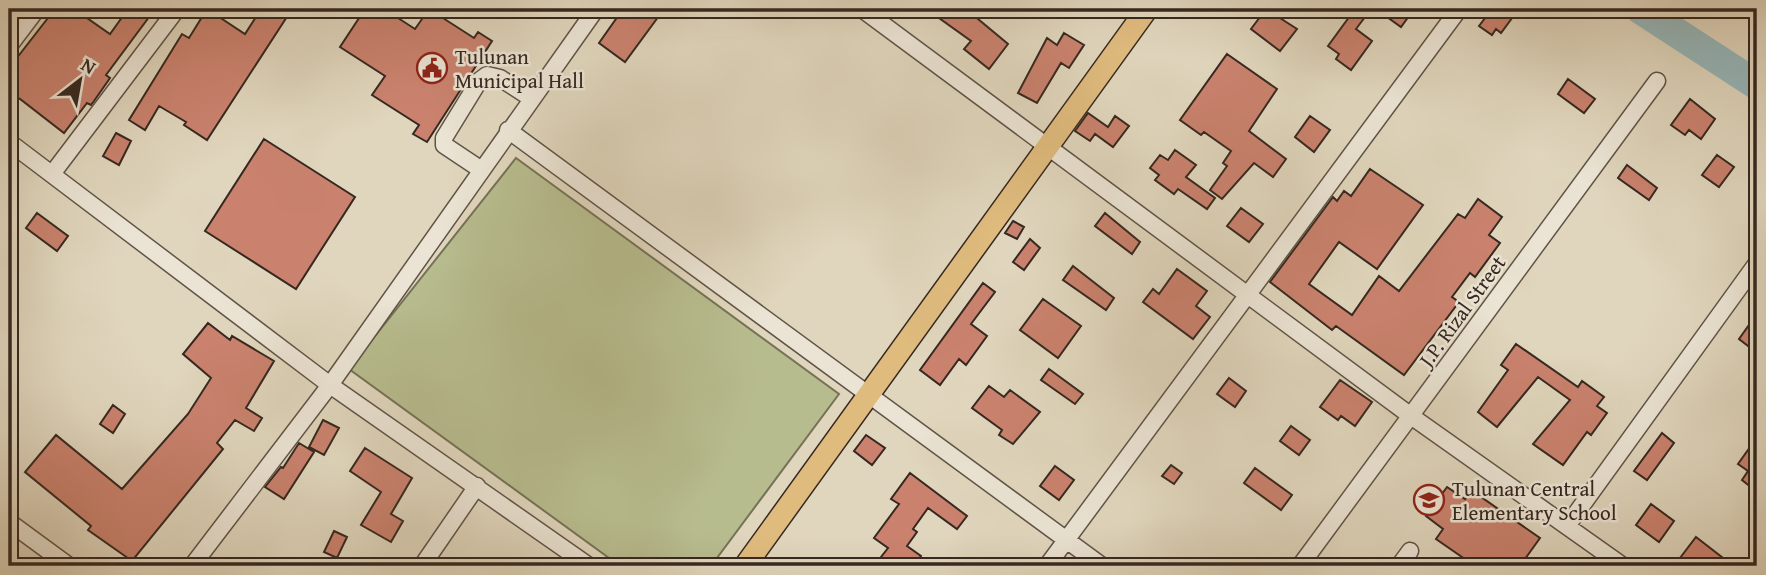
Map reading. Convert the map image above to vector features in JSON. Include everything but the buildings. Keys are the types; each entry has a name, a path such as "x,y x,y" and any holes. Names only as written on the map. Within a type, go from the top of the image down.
{"main road":[{"path":"745,566 1147,9"}],"street":[{"path":"9,46 37,9"},
{"path":"52,174 177,9"},
{"path":"192,566 330,386 480,169 596,9"},
{"path":"862,9 1247,296 1623,566"},
{"path":"1047,566 1459,9"},
{"path":"480,169 451,151 444,145 443,138 479,80 487,75 500,78 531,98"},
{"name":"J.P. Rizal Street","path":"1300,566 1657,81"},
{"path":"508,130 1102,566"},
{"path":"9,142 330,386 589,566"},
{"path":"1567,526 1757,263"},
{"path":"422,566 477,486"},
{"path":"9,522 69,566"},
{"path":"1399,566 1410,551"}],"green space":[{"path":"516,158 839,394 711,566 620,566 349,369"}],"waterway":[{"path":"1640,9 1757,85"}],"place":[{"name":"Tulunan Municipal Hall","path":"432,68"},
{"name":"Tulunan Central Elementary School","path":"1429,500"}]}
